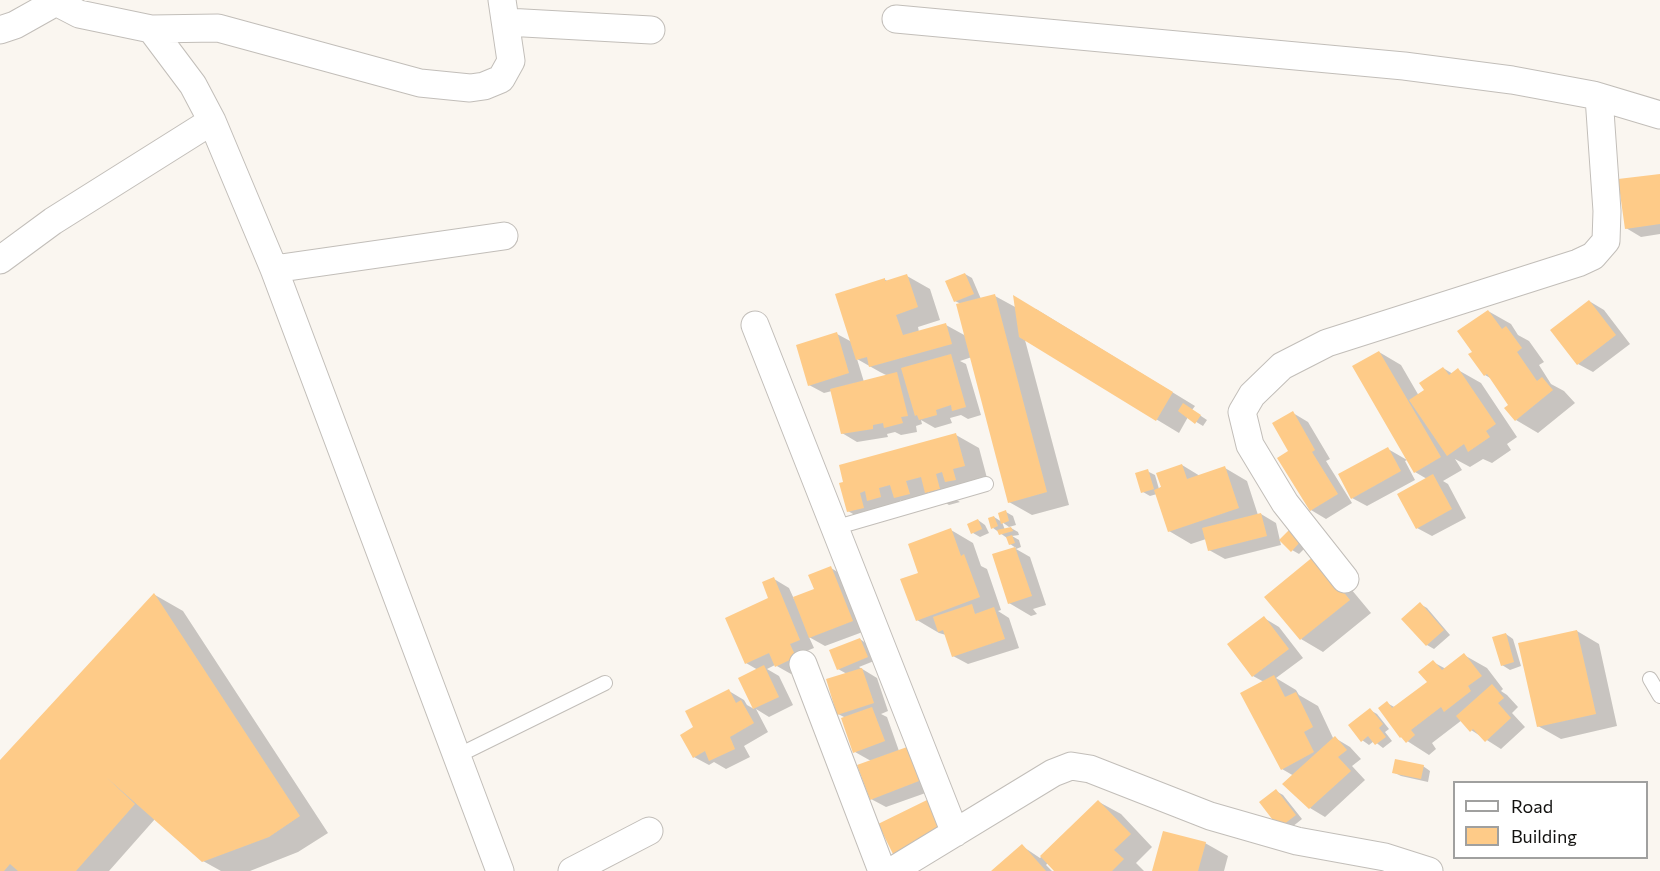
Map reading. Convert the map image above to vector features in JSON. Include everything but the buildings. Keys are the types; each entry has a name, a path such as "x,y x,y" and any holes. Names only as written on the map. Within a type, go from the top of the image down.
{"street":[{"path":"0,30 15,25 54,1 80,14 151,29 218,28 420,83 470,88 484,86 501,79 511,61 504,11 651,30"},
{"path":"896,19 1404,66 1512,80 1599,97 1660,115"},
{"path":"151,29 193,85 212,121 274,269 500,871"},
{"path":"1345,579 1285,503 1250,445 1242,412 1252,394 1282,366 1327,343 1578,263 1593,256 1606,241 1607,211 1599,97"},
{"path":"0,260 53,221 212,121"},
{"path":"274,269 504,236"},
{"path":"755,325 955,833"},
{"path":"803,664 882,871"},
{"path":"892,871 1053,773 1071,765 1090,769 1210,816 1297,841 1384,857 1429,871"},
{"path":"572,871 650,831"}],"lane":[{"path":"834,528 986,484"},
{"path":"1650,679 1660,696"},
{"path":"457,756 605,683"}]}
